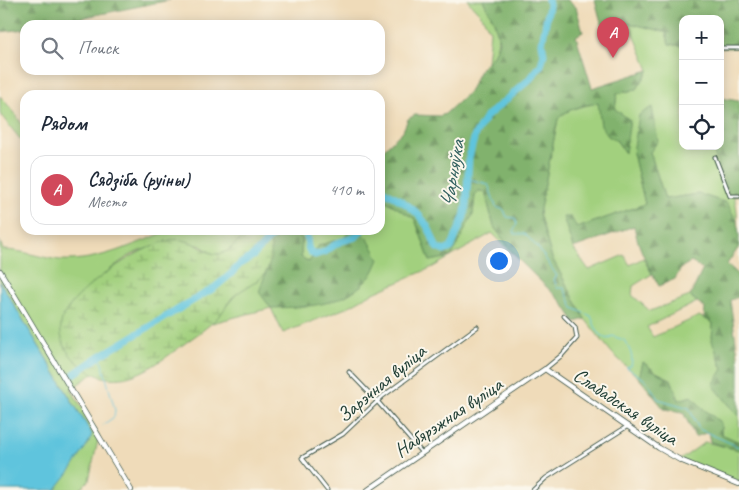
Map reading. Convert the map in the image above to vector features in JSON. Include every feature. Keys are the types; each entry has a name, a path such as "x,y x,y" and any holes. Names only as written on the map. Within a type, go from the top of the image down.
{"street":[{"path":"724,48 739,48"},
{"path":"715,156 730,196 739,196"},
{"path":"0,271 131,490"},
{"path":"546,369 566,352 578,338 575,327 564,316"},
{"name":"Зарэчная вуліца","path":"327,490 302,458 343,434 377,401 477,327"},
{"name":"Слабадская вуліца","path":"546,369 659,448 691,465 739,484"},
{"name":"Набярэжная вуліца","path":"368,490 546,369"},
{"path":"349,372 422,453"},
{"path":"533,490 546,478 628,426"}],"green space":[{"path":"0,0 170,0 71,20 20,20 20,30 0,32"},
{"path":"467,0 483,0 495,24 498,39 497,47 487,63 490,31 482,16"},
{"path":"483,0 567,0 576,7 583,32 576,36 592,88 649,70 637,89 617,94 615,109 630,120 625,153 617,141 608,136 601,126 598,103 566,112 558,119 539,214 552,258 585,319 575,322 562,302 518,259 494,227 485,192 479,191 475,195 473,214 451,257 430,261 415,219 385,200 385,148 403,131 408,119 415,115 440,116 445,114 469,92 481,68 495,54 499,41 495,23"},
{"path":"595,0 739,0 739,48 724,48 724,15 679,15 679,45 669,44 666,32 625,22 602,26"},
{"path":"625,22 666,32 669,44 679,45 679,150 714,150 733,193 737,222 727,203 699,194 665,199 650,152 633,153 645,204 577,228 573,248 589,270 624,255 630,265 643,258 652,274 633,286 632,295 650,311 690,296 697,302 647,327 653,337 699,316 713,323 712,341 723,370 714,385 739,417 739,442 721,434 721,423 701,407 692,396 679,400 671,379 656,372 643,362 639,378 612,353 585,319 552,258 539,213 558,119 566,112 598,103 608,136 617,141 624,152 615,109 617,94 637,89 649,70 630,25"},
{"path":"0,96 20,121 20,139 0,114"},
{"path":"724,99 739,101 739,196 730,196 713,150 724,150"},
{"path":"652,107 658,141 650,152 665,199 699,194 727,203 737,222 739,247 727,264 739,275 739,297 730,300 739,363 739,417 713,385 723,369 712,341 713,323 704,318 705,308 690,296 703,269 691,262 682,267 675,279 659,286 647,264 634,226 573,248 563,217 571,217 577,228 645,204 633,153 639,115"},
{"path":"479,191 485,192 494,227 518,259 492,233 433,267 369,295 346,308 283,333 271,308 212,323 238,292 257,281 267,269 260,292 368,239 364,235 385,235 385,200 415,219 430,261 473,214 475,195"},
{"path":"158,235 292,235 270,241 267,236 244,236 230,249 220,254 211,253 199,245 145,249 114,266 67,310 80,364 94,373 71,389 99,436 89,480 79,490 55,490 84,449 92,434 0,282 0,241 3,250 18,251 60,260 89,258 117,251"},
{"path":"249,235 264,235 267,237 271,253 269,265 264,275 236,294 221,314 167,357 141,372 128,377 114,379 87,370 66,350 62,340 61,324 68,308 93,283 125,260 157,244 170,240 193,243 209,252 219,254 227,251"},
{"path":"298,235 347,235 344,238 319,246 309,262 301,257 302,238"},
{"path":"298,235 302,238 301,257 309,262 319,245 344,238 347,235 364,235 368,239 379,259 368,279 347,295 323,304 271,308 259,292 269,261 270,241"},
{"path":"643,362 671,380 679,400 692,396 701,407 721,423 721,434 739,442 739,450 710,442 708,432 695,437 683,412 664,409 639,378"},
{"path":"705,442 739,450 739,482 680,460"}],"water":[{"path":"0,282 92,434 74,466 55,490 0,490"}],"waterway":[{"name":"Чарняўка","path":"385,192 400,200 418,214 429,229 437,248 444,251 451,248 464,217 469,157 475,135 486,117 530,79 541,65 544,54 542,43 549,5 548,0"},
{"path":"469,179 488,184 496,207 504,210 507,217 515,218 517,224 514,230 515,234 525,234 539,249 557,276 554,279 557,288 564,288 573,308 591,316 597,330 607,339 612,336 624,340 632,359 631,366 626,367 647,381 658,399 689,408 699,429 739,447"},
{"name":"Чарняўка","path":"74,374 100,356 214,288 240,264 253,256 274,235"},
{"name":"Чарняўка","path":"306,235 308,248 315,255 324,252 339,242 358,235"},
{"path":"100,356 115,410 114,417 103,425"}],"place":[{"name":"Сядзіба (руіны)","path":"613,58"}]}
